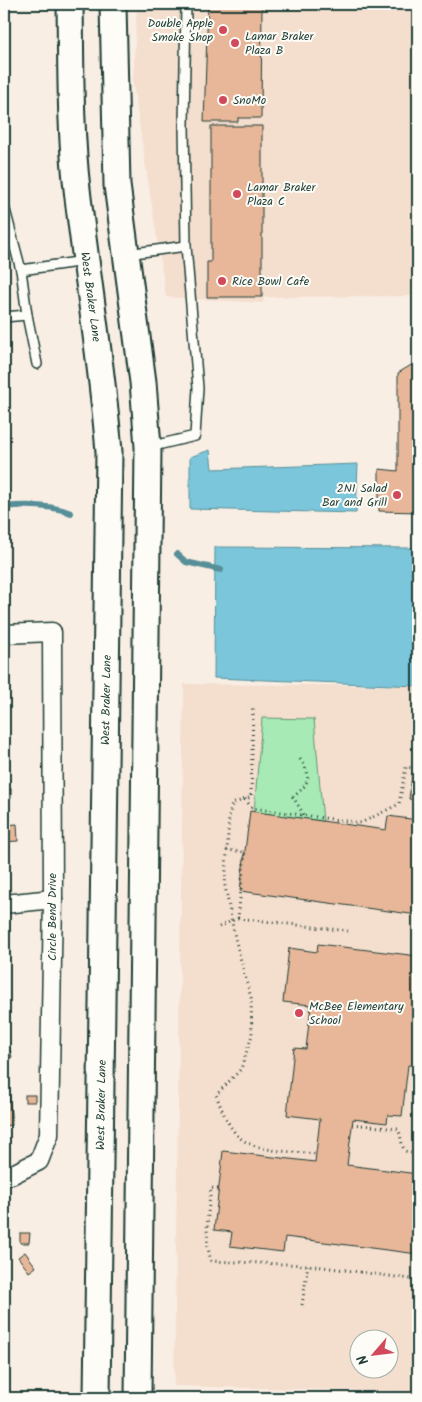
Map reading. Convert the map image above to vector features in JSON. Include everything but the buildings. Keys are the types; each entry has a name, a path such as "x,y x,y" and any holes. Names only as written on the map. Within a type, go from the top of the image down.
{"main road":[{"name":"West Braker Lane","path":"70,4 72,127 77,189 103,376 109,452 97,1398"},
{"path":"113,4 117,184 143,382 148,447 138,1398"},
{"path":"87,260 126,254"}],"street":[{"name":"Circle Bend Drive","path":"4,634 52,632 53,899 49,1135 39,1161 11,1174 4,1175"},
{"path":"4,904 53,899"}],"lane":[{"path":"148,447 195,436 198,388 186,246 184,125 186,4"},
{"path":"4,206 21,270 26,315 37,364"},
{"path":"126,254 186,246"},
{"path":"21,270 87,260"},
{"path":"4,317 26,315"}],"path":[{"path":"253,709 250,798 232,804 226,850 225,886 232,923 251,998 252,1035 241,1069 216,1095 226,1119 238,1137 257,1146 316,1154"},
{"path":"300,759 307,769 308,781 293,797 305,815"},
{"path":"245,799 252,808 361,823 399,804 406,767 413,768"},
{"path":"219,927 232,923 238,918 245,852 226,850"},
{"path":"238,918 348,931"},
{"path":"352,1124 398,1129 401,1135 400,1143 405,1151 418,1154"},
{"path":"218,1189 211,1188 206,1229 206,1246 211,1261 308,1265 411,1279 418,1278"},
{"path":"302,1305 308,1265"}],"shaded area":[{"path":"137,4 418,4 418,296 264,297 263,303 166,297 133,84"},
{"name":"McBee Elementary School","path":"184,684 418,686 418,1392 174,1386"}],"green space":[{"path":"262,718 314,719 323,821 254,812"}],"water":[{"path":"210,450 212,469 358,464 356,513 190,509 190,457"},
{"path":"215,547 418,548 418,686 214,678"}],"waterway":[{"path":"4,507 38,506 55,508 71,513"},
{"path":"177,554 186,562 221,570"}],"place":[{"name":"Double Apple Smoke Shop","path":"223,30"},
{"name":"Lamar Braker Plaza B","path":"235,43"},
{"name":"SnoMo","path":"223,100"},
{"name":"Lamar Braker Plaza C","path":"237,194"},
{"name":"Rice Bowl Cafe","path":"222,281"},
{"name":"2N1 Salad Bar and Grill","path":"397,495"},
{"name":"McBee Elementary School","path":"299,1013"}]}
